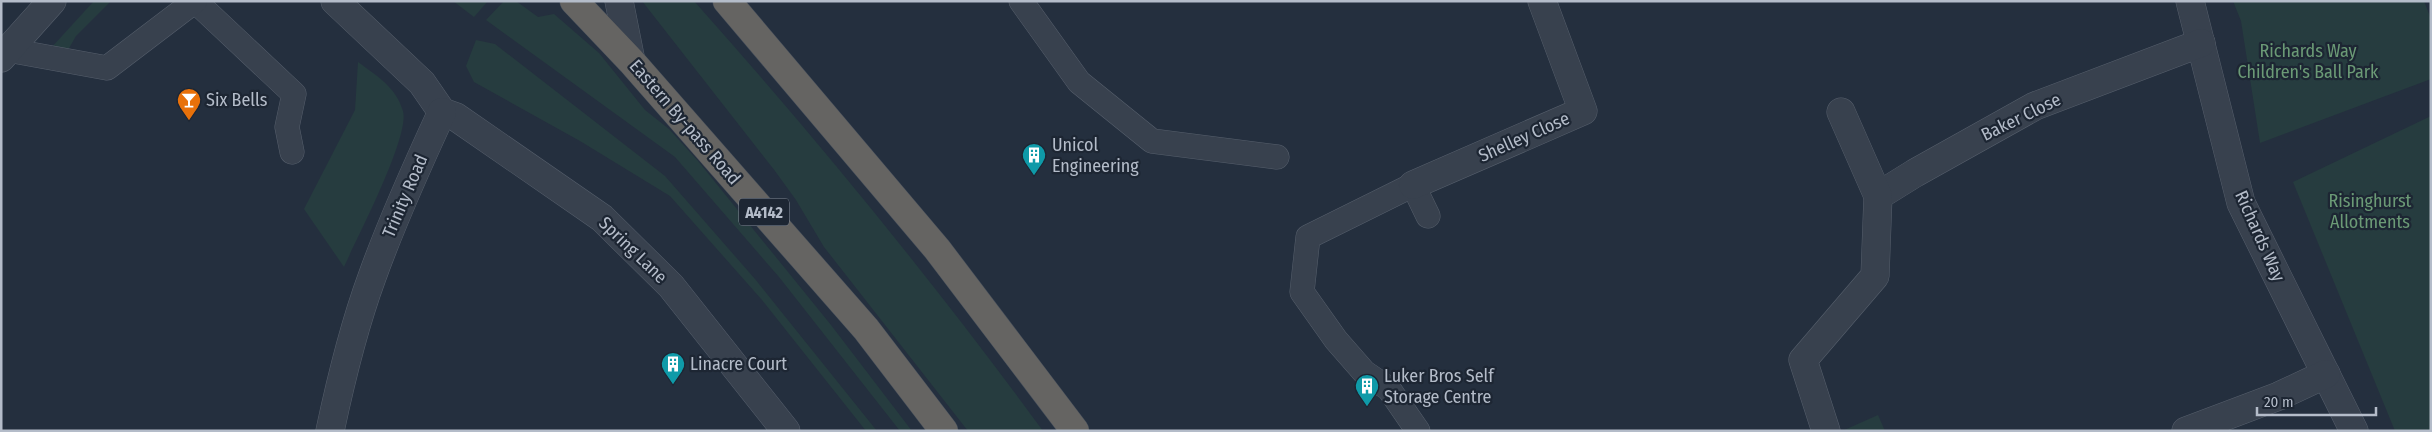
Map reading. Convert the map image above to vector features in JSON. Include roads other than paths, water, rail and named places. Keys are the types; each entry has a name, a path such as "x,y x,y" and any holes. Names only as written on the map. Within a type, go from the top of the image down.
{"highway":[{"name":"Eastern By-pass Road","path":"574,1 631,61 866,329 944,431"},
{"path":"727,1 937,249 1075,431"}],"street":[{"path":"4,54 52,1"},
{"path":"335,1 422,83 442,112"},
{"path":"619,1 631,61"},
{"name":"Shelley Close","path":"1413,185 1583,111 1542,1"},
{"name":"Richards Way","path":"2190,1 2241,203 2354,431"},
{"name":"Baker Close","path":"1878,196 2035,106 2201,43"},
{"name":"Trinity Road","path":"330,431 339,389 371,277 407,188 442,112"},
{"name":"Spring Lane","path":"442,112 456,117 602,218 670,286 786,431"},
{"path":"1826,431 1803,360 1875,276 1878,196 1841,112"},
{"path":"2186,431 2279,396 2326,374"}],"lane":[{"path":"4,54 107,68 195,1 294,94 287,126 292,152"},
{"path":"1021,1 1079,82 1152,141 1277,157"},
{"path":"1418,431 1389,389 1364,372 1336,340 1302,292 1308,237 1413,185 1428,216"}],"place":[{"name":"Six Bells","path":"189,121"},
{"name":"Unicol Engineering","path":"1034,176"},
{"name":"Linacre Court","path":"673,385"},
{"name":"Luker Bros Self Storage Centre","path":"1367,407"}],"park label":[{"name":"Richards Way Children's Ball Park","path":"2308,61"},
{"name":"Risinghurst Allotments","path":"2370,211"}]}
